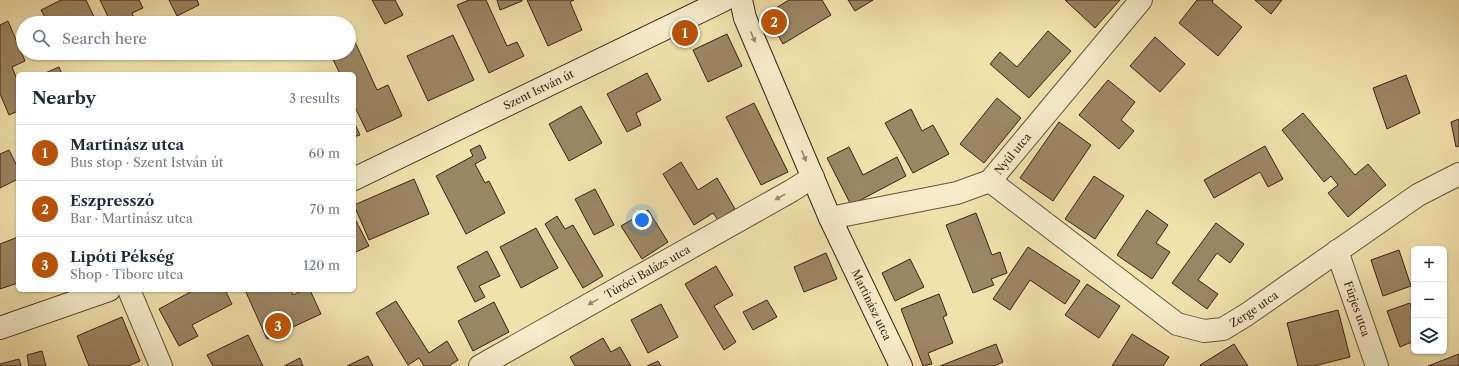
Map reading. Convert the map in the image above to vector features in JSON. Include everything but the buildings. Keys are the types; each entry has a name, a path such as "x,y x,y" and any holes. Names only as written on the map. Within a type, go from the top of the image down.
{"street":[{"name":"Szent István út","path":"356,178 724,0"},
{"name":"Martinász utca","path":"741,0 745,18 830,218 898,365"},
{"name":"Nyúl utca","path":"830,218 957,193 990,181 1141,0"},
{"name":"Zerge utca","path":"990,181 1177,324 1204,331 1222,329 1246,315 1418,195 1459,174"},
{"name":"Túróci Balázs utca","path":"480,366 791,191 813,177"},
{"name":"Fürjes utca","path":"1337,251 1377,366"},
{"path":"0,328 103,292"},
{"path":"130,292 161,366"}],"place":[{"name":"Eszpresszó","path":"774,22"},
{"name":"Martinász utca","path":"685,33"},
{"name":"Lipóti Pékség","path":"278,326"}]}
